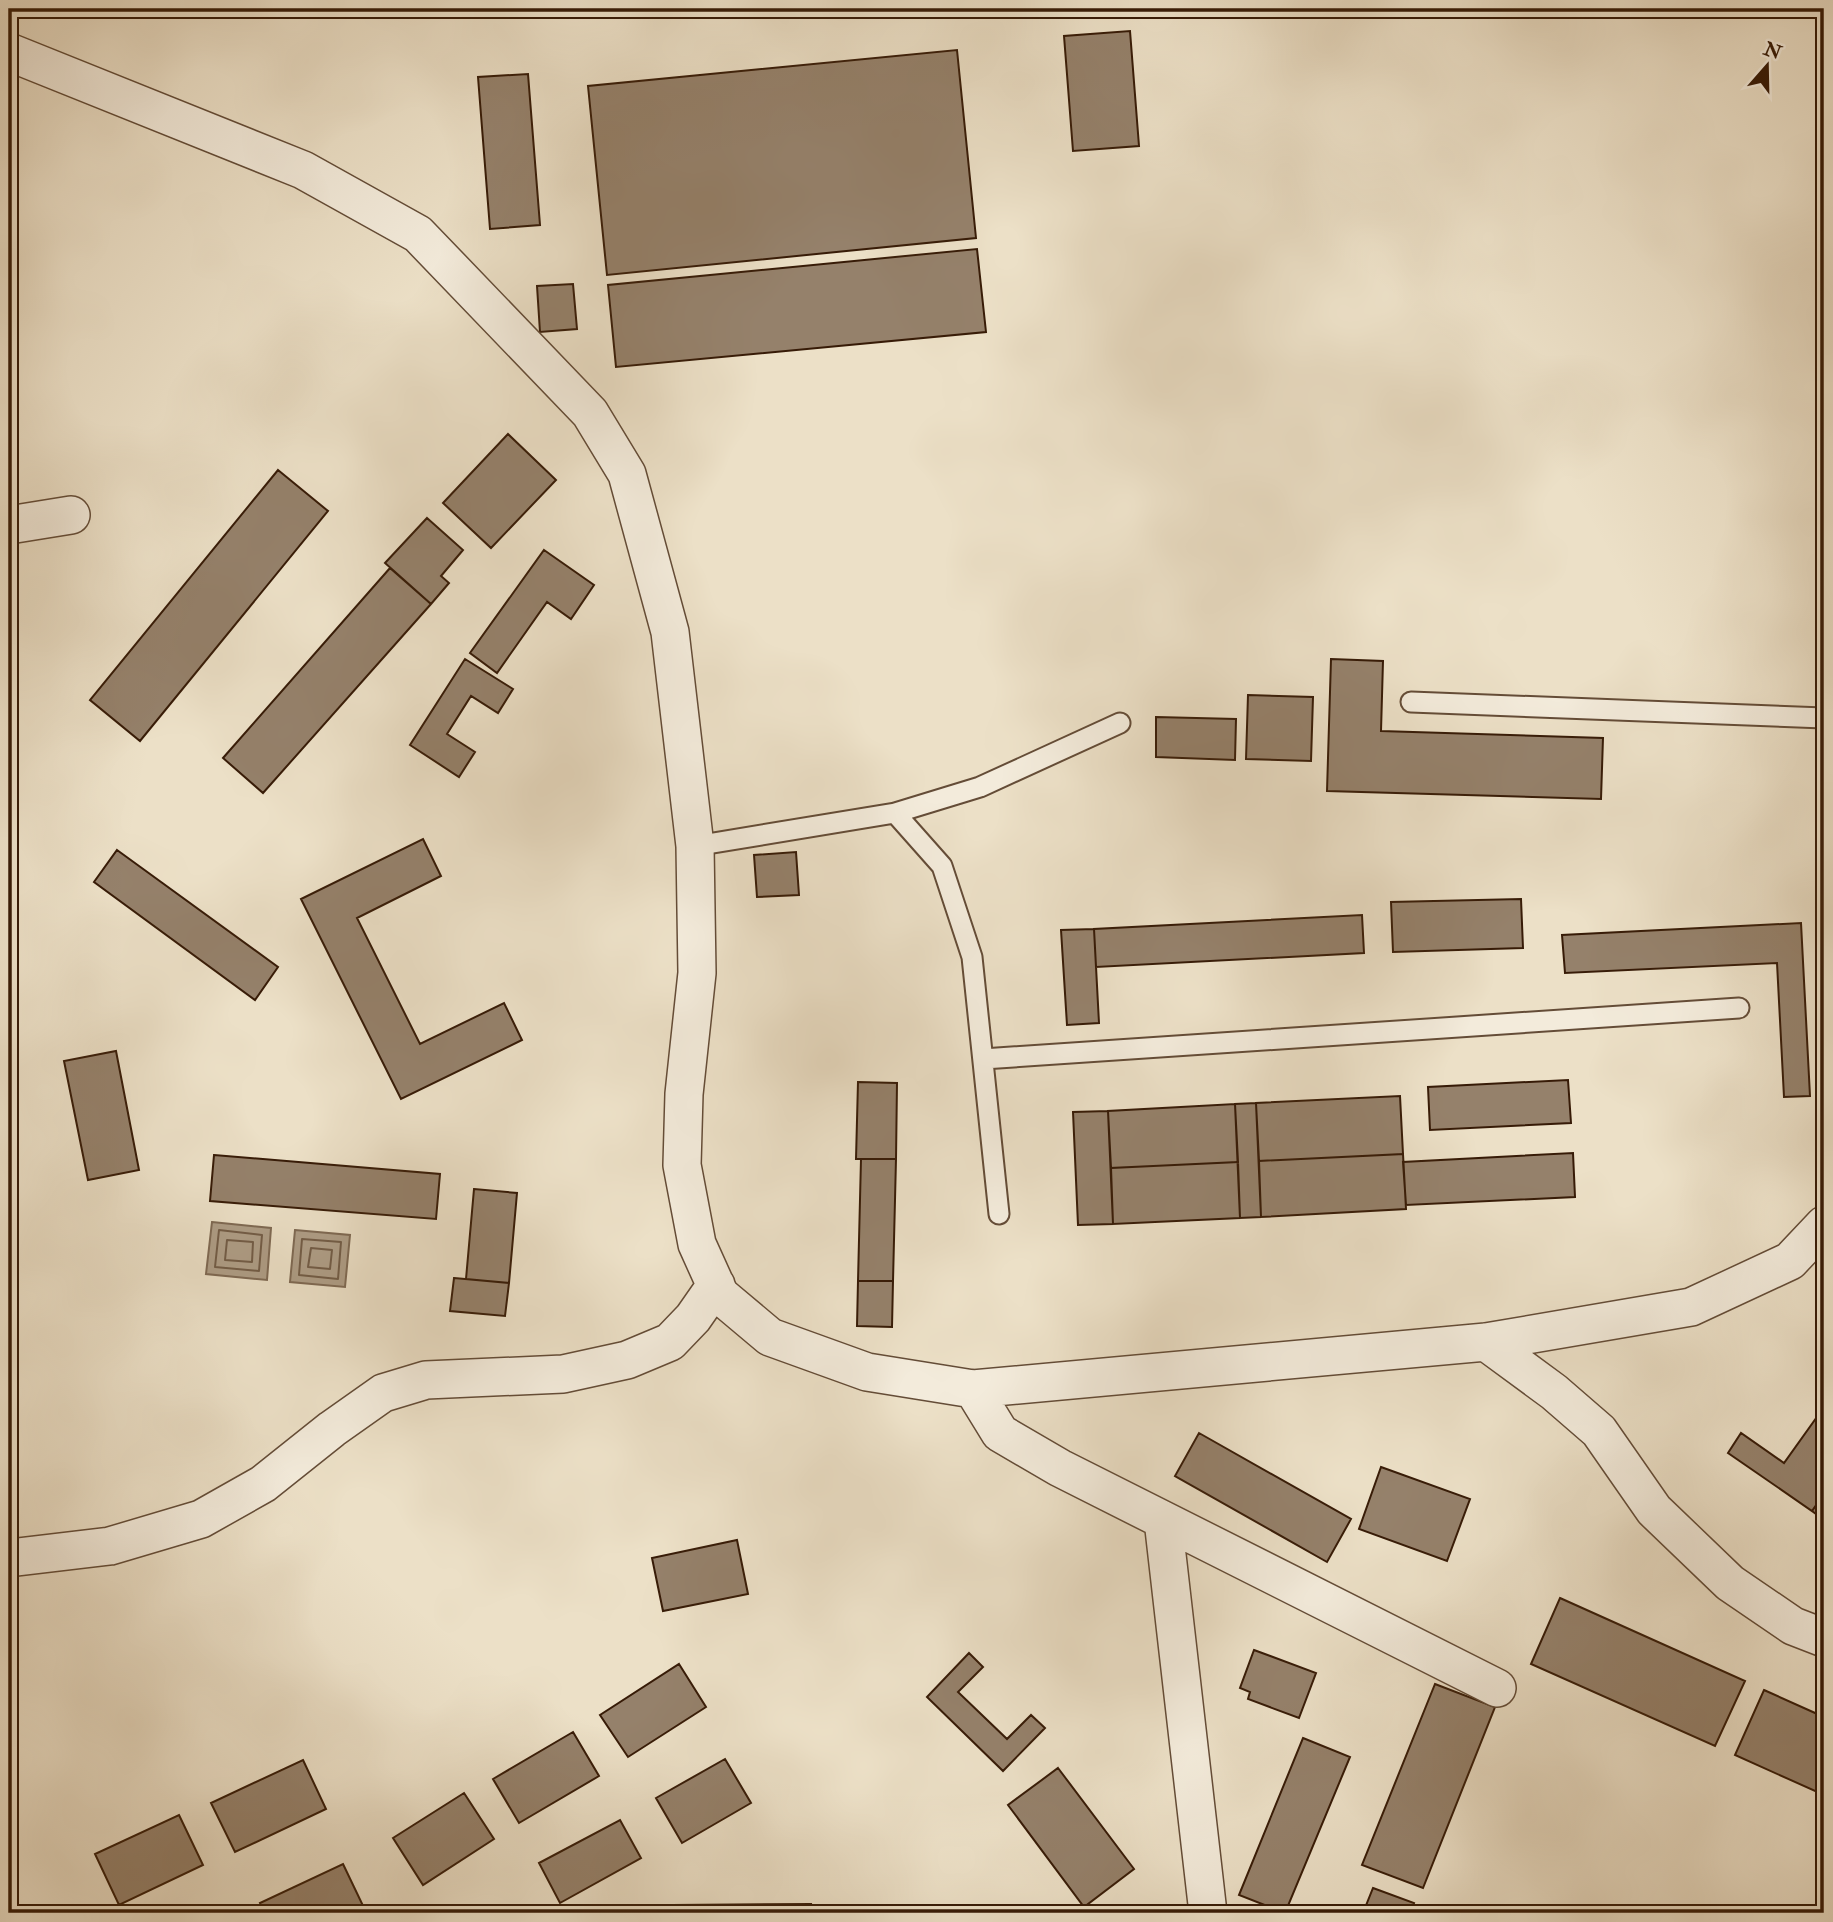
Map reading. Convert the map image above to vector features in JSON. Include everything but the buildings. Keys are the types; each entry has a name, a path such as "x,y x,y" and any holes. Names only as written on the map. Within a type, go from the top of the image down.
{"street":[{"path":"9,52 303,170 418,234 590,413 627,474 670,632 695,846 697,972 684,1094 682,1165 696,1244 720,1295 770,1337 867,1372 973,1389 1486,1342 1691,1307 1790,1261 1824,1225"},
{"path":"9,526 71,514"},
{"path":"9,1558 110,1546 201,1519 263,1484 332,1429 383,1393 426,1380 563,1374 627,1360 670,1342 693,1318 716,1285"},
{"path":"1486,1342 1554,1392 1599,1431 1654,1510 1730,1583 1793,1626 1824,1637"},
{"path":"973,1389 1000,1433 1060,1468 1497,1688"},
{"path":"1163,1520 1208,1913"}],"lane":[{"path":"1411,702 1824,718"},
{"path":"695,846 895,813 980,787 1120,723"},
{"path":"895,813 942,866 972,957 999,1214"},
{"path":"983,1059 1738,1008"}],"water":[{"path":"212,1222 271,1228 267,1280 206,1274"},
{"path":"295,1230 350,1235 345,1287 290,1282"}]}
